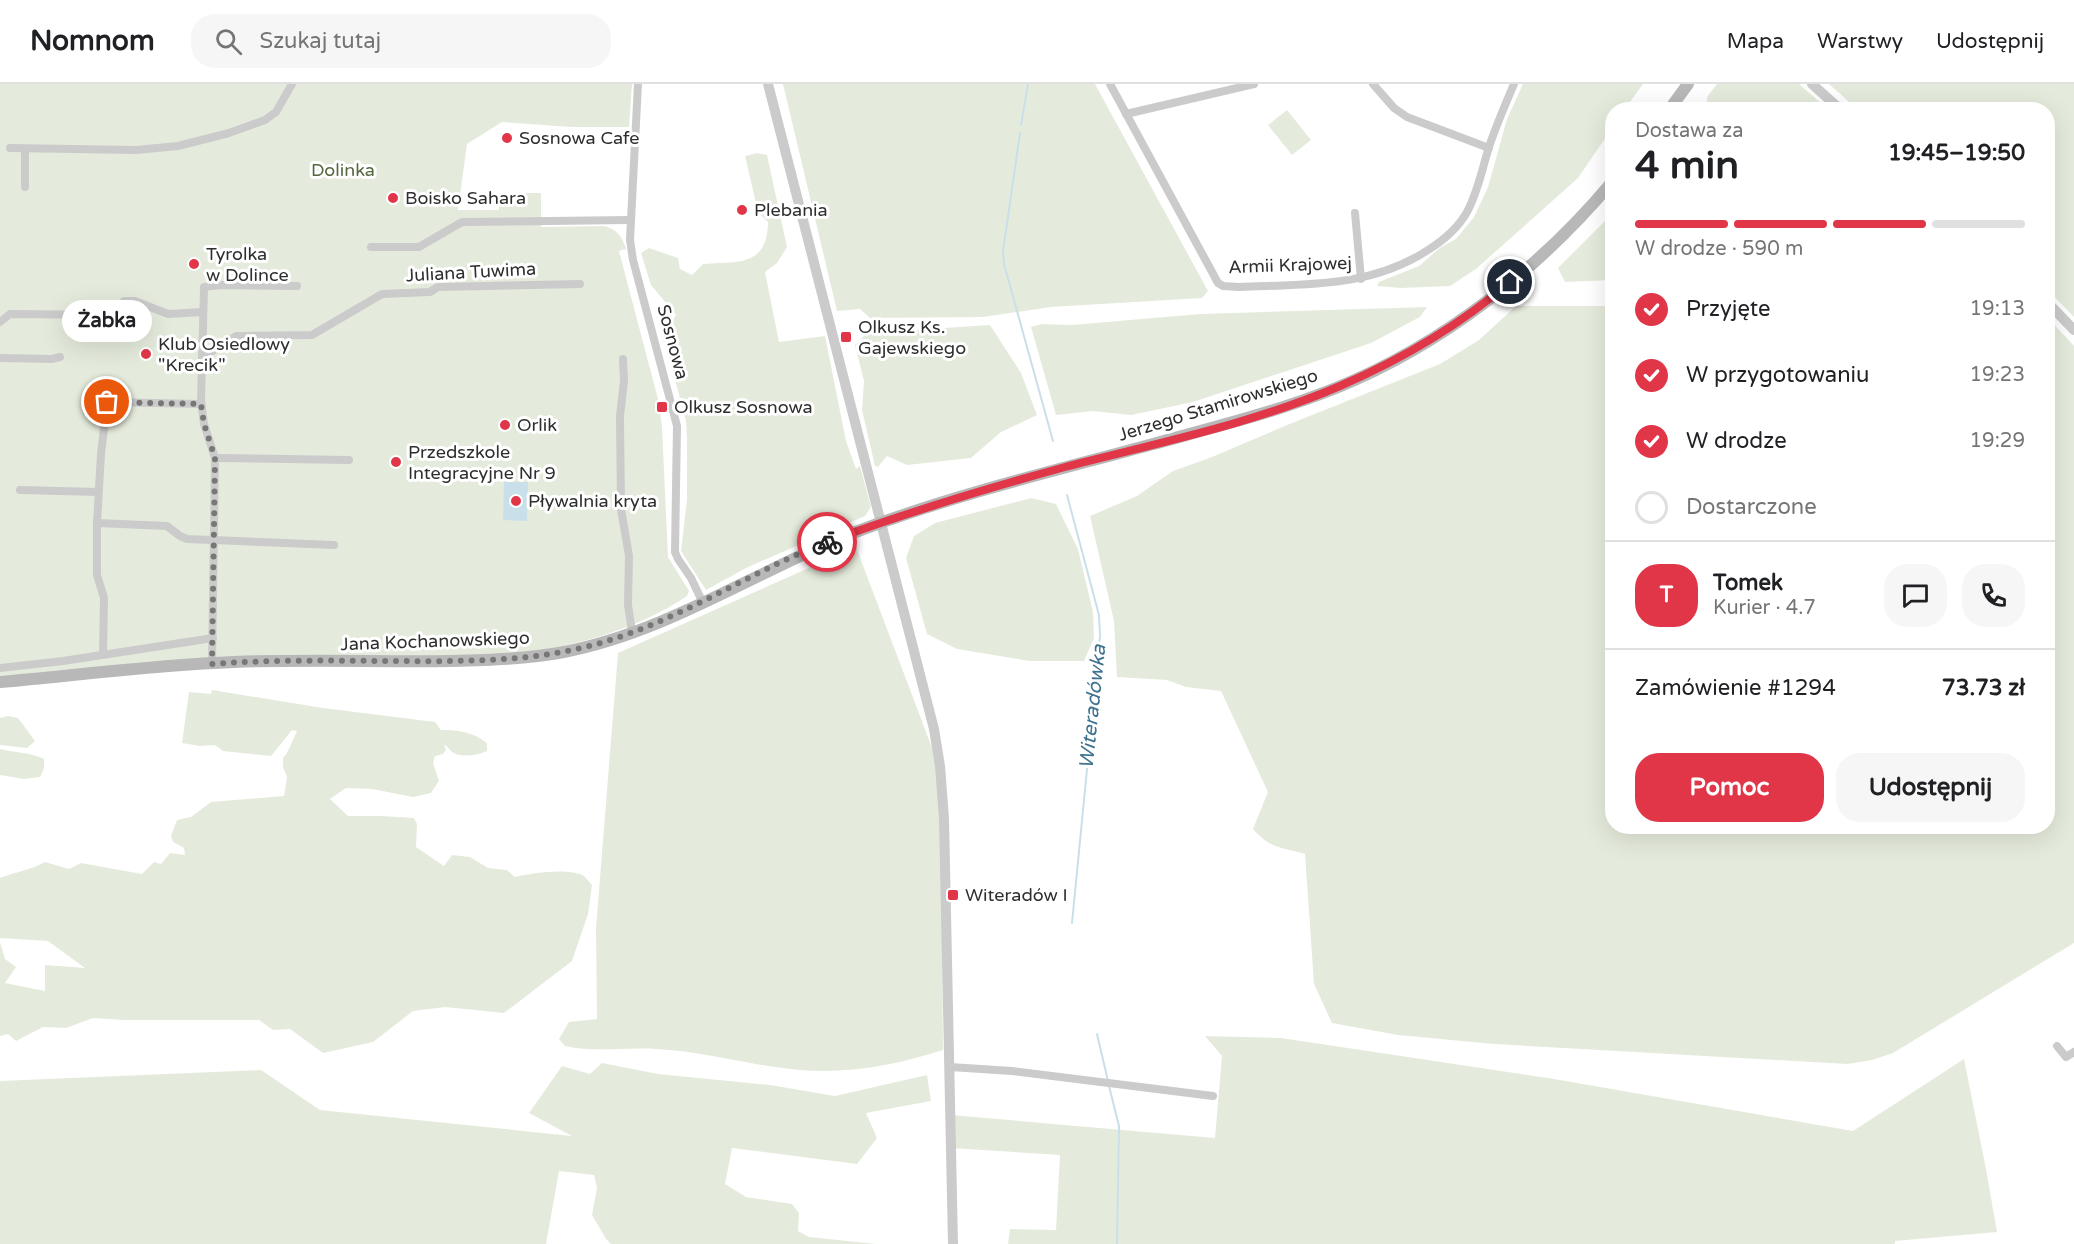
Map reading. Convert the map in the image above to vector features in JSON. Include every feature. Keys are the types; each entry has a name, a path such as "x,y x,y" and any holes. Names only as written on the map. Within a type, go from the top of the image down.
{"main road":[{"path":"1675,102 1688,84"},
{"name":"Jerzego Stamirowskiego","path":"881,522 935,504 1290,405 1339,387 1431,339 1492,297 1563,235 1605,190"},
{"name":"Jana Kochanowskiego","path":"0,682 212,664 430,661 529,657 588,646 632,632 703,603 820,545 881,522"}],"street":[{"path":"10,148 136,150 178,146 229,133 265,120 276,112 292,84"},
{"name":"Sosnowa","path":"638,84 630,220 633,260 677,426 675,552 678,560 692,578 703,603"},
{"path":"768,84 934,729 940,766 944,809 953,1244"},
{"name":"Armii Krajowej","path":"1110,84 1218,283 1223,286 1239,287 1361,279 1386,272 1434,247 1461,221 1472,201 1489,148 1514,84"},
{"path":"1126,114 1254,84"},
{"path":"1373,84 1394,108 1407,117 1489,148"},
{"path":"1812,84 1832,102"},
{"path":"25,149 25,187"},
{"path":"1355,213 1361,279"},
{"name":"Juliana Tuwima","path":"371,247 419,247 462,222 630,220"},
{"name":"Juliana Tuwima","path":"202,358 236,336 312,335 381,294 430,292 438,287 580,284"},
{"path":"212,664 215,458 204,424 201,404 204,287 221,285 297,286"},
{"path":"0,322 10,314 113,315 124,301 135,301 168,314 203,312"},
{"path":"2055,310 2074,330"},
{"path":"0,358 52,359 60,357"},
{"path":"623,360 624,381 620,416 621,509 629,556 628,605 632,632"},
{"path":"103,655 104,598 98,574 98,492 107,402 201,404"},
{"path":"215,458 349,460"},
{"path":"21,490 98,492"},
{"path":"98,523 167,526 187,539 334,544"},
{"path":"0,668 213,638"},
{"path":"2057,1046 2066,1057 2074,1052"},
{"path":"950,1067 1012,1071 1213,1096"}],"green space":[{"name":"Dolinka","path":"0,84 632,84 629,127 571,127 502,122 467,144 458,210 499,210 499,204 513,204 514,193 541,193 541,227 603,226 612,229 621,237 626,249 619,251 658,399 662,427 668,557 689,591 687,596 668,608 627,627 584,641 517,654 0,677"},
{"path":"783,84 1095,84 1208,291 1202,298 1051,307 983,317 870,318 860,309 837,311"},
{"path":"1523,84 1643,84 1630,102 1605,102 1605,138 1578,178 1476,269 1450,286 1401,288 1377,286 1379,282 1419,266 1441,247 1456,239 1474,217 1488,187 1507,119"},
{"path":"1717,84 1799,84 1820,102 1707,102 1707,97"},
{"path":"1829,84 2074,84 2074,317 2055,297 2055,102 1849,102"},
{"path":"1287,110 1311,140 1292,155 1268,125"},
{"path":"757,153 767,155 787,247 777,263 765,272 779,342 825,336 846,441 856,469 860,466 871,507 865,516 748,567 706,590 681,551 687,500 686,421 665,342 661,342 672,339 670,324 676,315 651,285 641,253 649,248 678,258 680,269 692,275 703,264 738,262 756,255 762,248 766,237 768,222 758,212 745,156"},
{"path":"1605,221 1605,280 1565,282 1558,268"},
{"path":"1516,306 1605,306 1605,834 2055,834 2055,326 2074,346 2074,943 1893,1053 1872,1060 1847,1064 1494,1044 1398,1035 1332,1023 1314,984 1305,854 1271,844 1253,829 1268,792 1221,691 1186,687 1167,680 1117,677 1114,621 1090,516 1137,496 1173,471 1440,364 1479,340"},
{"path":"1427,307 1420,317 1371,343 1193,402 1131,415 1093,411 1056,415 1031,327 1042,324 1071,325 1201,314"},
{"path":"990,325 1021,373 1037,415 1001,432 971,458 907,465 887,456 878,467 875,466 862,410 864,381 855,345 867,333"},
{"path":"1031,498 1056,504 1078,549 1093,612 1094,638 1084,661 1030,661 957,649 927,634 906,558 914,536 935,523"},
{"path":"856,547 937,761 941,819 943,1050 872,1067 818,1071 782,1068 673,1050 588,1049 565,1046 559,1039 569,1022 597,1019 596,928 618,653"},
{"path":"212,690 323,708 435,722 441,730 466,732 487,743 487,751 469,756 459,755 444,744 446,750 443,754 435,756 433,763 439,781 431,793 413,797 372,789 346,788 330,799 348,816 414,818 417,824 416,847 444,866 452,855 470,857 488,868 507,870 515,877 558,872 583,876 592,885 588,914 572,961 504,1013 445,1007 413,1011 373,1042 323,1053 290,1029 273,1030 259,1020 93,1018 66,1028 43,1027 16,1041 8,1034 0,1036 0,942 5,959 16,967 5,983 45,991 45,965 85,968 48,941 0,938 0,878 45,862 69,869 81,863 142,874 154,862 161,864 170,853 185,855 184,848 173,842 171,836 177,820 191,817 211,802 284,796 287,777 283,767 283,758 297,731 292,730 271,756 223,751 215,745 200,746 182,743 189,692 211,694"},
{"path":"8,716 18,718 35,741 27,748 0,745 0,718"},
{"path":"0,749 44,759 44,768 40,777 24,779 0,775"},
{"path":"1205,1036 1281,1038 1554,1079 1853,1131 1964,1059 1997,1232 1895,1241 1895,1244 1008,1244 1010,1229 1056,1230 1060,1155 951,1148 951,1115 1215,1138 1222,1056"},
{"path":"602,1063 658,1074 770,1085 835,1096 927,1075 931,1101 866,1113 877,1138 857,1164 732,1148 725,1184 746,1197 792,1204 799,1213 798,1231 809,1237 876,1244 611,1244 592,1215 597,1188 594,1175 559,1171 546,1244 0,1244 0,1081 261,1070 320,1110 572,1136 529,1113 562,1066 590,1074"}],"water":[{"name":"Pływalnia kryta","path":"504,482 528,482 527,521 503,520"}],"waterway":[{"name":"Witeradówka","path":"1021,125 1028,84"},
{"name":"Witeradówka","path":"1020,133 1003,251 1004,264 1053,441"},
{"name":"Witeradówka","path":"1067,495 1099,615 1100,636 1072,923"},
{"name":"Witeradówka","path":"1097,1034 1108,1081"},
{"name":"Witeradówka","path":"1109,1086 1119,1126 1117,1244"}],"way so far":[{"path":"107,402 201,404 204,424 215,458 212,664 496,660 562,652 632,632 703,603 827,542"}],"place":[{"name":"Sosnowa Cafe","path":"507,138"},
{"name":"Boisko Sahara","path":"393,198"},
{"name":"Plebania","path":"742,210"},
{"name":"Tyrolka w Dolince","path":"194,264"},
{"name":"Olkusz Ks. Gajewskiego","path":"846,337"},
{"name":"Klub Osiedlowy \"Krecik\"","path":"146,354"},
{"name":"Żabka","path":"107,402"},
{"name":"Olkusz Sosnowa","path":"662,407"},
{"name":"Orlik","path":"505,425"},
{"name":"Przedszkole Integracyjne Nr 9","path":"396,462"},
{"name":"Pływalnia kryta","path":"516,501"},
{"name":"Witeradów I","path":"953,895"}],"route":[{"path":"827,542 935,504 1221,426 1339,387 1431,339 1510,282"}]}
